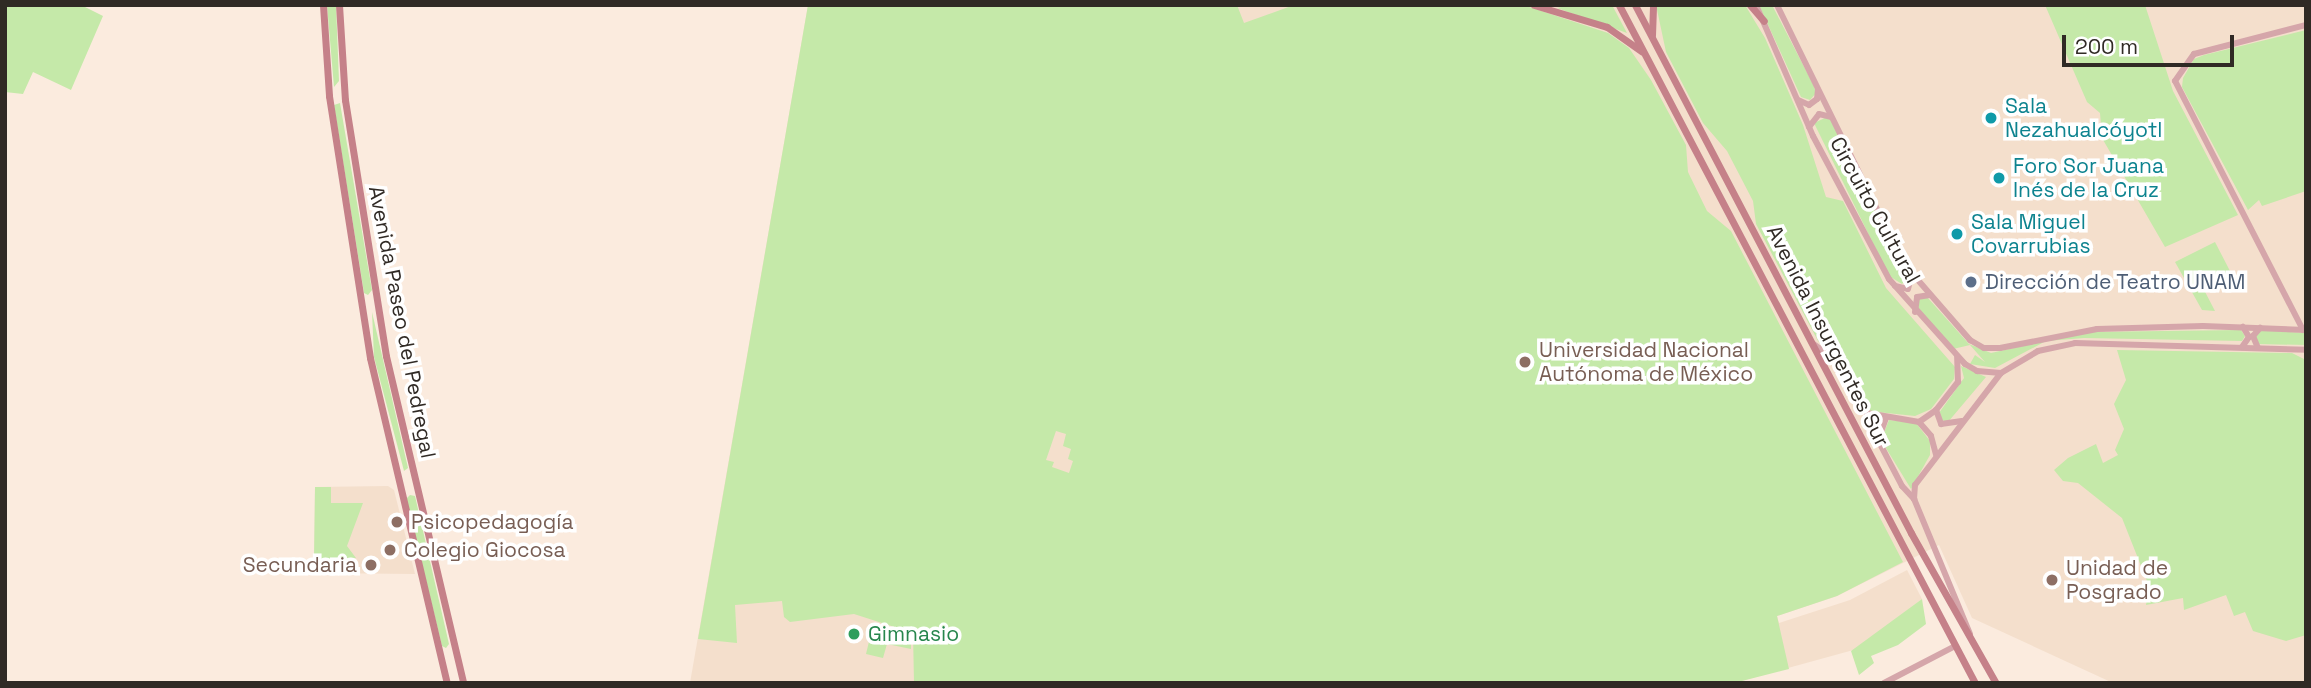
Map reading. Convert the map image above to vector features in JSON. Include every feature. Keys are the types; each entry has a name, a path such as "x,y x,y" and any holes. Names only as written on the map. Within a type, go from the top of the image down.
{"main road":[{"name":"Avenida Paseo del Pedregal","path":"323,5 328,96 370,358 447,683"},
{"name":"Avenida Paseo del Pedregal","path":"339,5 345,100 386,356 463,683"},
{"path":"1534,5 1612,29 1650,62"},
{"name":"Avenida Insurgentes Sur","path":"1619,5 1975,683"},
{"name":"Avenida Insurgentes Sur","path":"1635,5 1810,342 1996,682"},
{"path":"1651,36 1653,5"},
{"path":"1750,5 1764,21"}],"street":[{"name":"Circuito Cultural","path":"1756,5 1810,127 1893,285 1957,356 1977,371 2001,373"},
{"name":"Circuito Cultural","path":"1777,5 1912,274 1970,340 1984,348 2071,331 2241,327 2304,330"},
{"path":"2304,330 2175,80 2194,54 2306,25"},
{"path":"1797,98 1809,105 1817,99 1818,90"},
{"path":"1810,127 1819,114 1835,120"},
{"path":"1893,285 1908,289 1912,274"},
{"path":"1917,314 1914,302 1923,294 1930,295"},
{"path":"2236,348 2248,340 2241,327"},
{"path":"2258,348 2253,337 2260,328"},
{"path":"1810,342 1831,357 1860,407 1886,418 1919,422 1936,410 1958,382 1957,356"},
{"path":"1914,499 1918,477 2001,373 2038,351 2075,343 2306,350"},
{"path":"1936,410 1941,424 1962,421"},
{"path":"1886,418 1878,440 1902,486 1914,499 1962,606 1971,638"},
{"path":"1919,422 1931,436 1936,455"},
{"path":"1884,683 1955,646"}],"shaded area":[{"name":"Universidad Nacional Autónoma de México","path":"808,5 2306,5 2306,683 2113,683 1972,618 1939,545 1837,596 1777,616 1779,623 1850,600 1907,570 1922,599 1857,649 1734,683 690,683"},
{"path":"388,486 394,490 415,574 314,573 315,487"}],"green space":[{"path":"5,5 81,5 103,16 71,90 33,72 23,94 5,92"},
{"path":"327,5 336,5 339,81 334,87"},
{"name":"Universidad Nacional Autónoma de México","path":"808,5 1237,5 1244,23 1294,5 1523,5 1608,33 1629,48 1651,80 1686,145 1688,172 1707,211 1731,231 1903,562 1837,596 1777,616 1789,669 1734,683 914,683 913,633 854,614 790,622 784,617 782,601 735,605 737,643 698,639","holes":["1056,431 1066,434 1063,446 1071,449 1068,459 1073,461 1069,473 1052,467 1054,462 1046,460"]},
{"path":"1570,5 1612,5 1627,33 1557,8"},
{"path":"1656,5 1745,5 1765,38 1803,125 1826,197 1843,201 1886,288 1955,367 1954,379 1931,409 1915,416 1868,411 1838,359 1818,341 1756,224 1753,201 1727,151 1703,123 1666,52"},
{"path":"1759,5 1772,5 1814,86 1816,93 1810,100 1801,97"},
{"path":"2045,5 2145,5 2173,91 2238,215 2165,247 2102,138 2100,113 2087,102"},
{"path":"2306,30 2306,191 2262,206 2259,200 2248,210 2182,87 2183,78 2194,59 2204,55"},
{"path":"340,103 372,290 368,295 364,293 334,105"},
{"path":"1827,117 1835,122 1908,277 1902,284 1889,276 1814,123"},
{"path":"2215,242 2230,271 2202,286 2215,311 2202,310 2175,262"},
{"path":"1927,297 1969,344 1991,353 2085,332 2241,330 2245,336 2242,341 2084,338 2046,341 1995,368 1970,364 1975,355 1985,362 1970,345 1953,349 1916,306 1919,299"},
{"path":"372,312 408,468 404,471 374,357"},
{"path":"2261,330 2306,333 2306,345 2258,344 2255,334"},
{"path":"2117,350 2292,353 2306,360 2306,635 2286,641 2253,631 2245,612 2234,616 2226,595 2184,610 2183,598 2146,605 2149,586 2122,518 2078,483 2063,481 2054,470 2068,458 2096,444 2103,463 2118,455 2115,450 2124,429 2114,404 2126,380"},
{"path":"1961,366 1986,377 1948,422 1941,420 1939,413 1964,378"},
{"path":"1889,420 1916,423 1930,441 1930,455 1911,489 1881,440"},
{"path":"315,487 331,487 331,503 363,503 347,546 356,558 314,560"},
{"path":"410,495 415,496 449,644 446,648 442,646 406,499"},
{"path":"1922,599 1926,624 1898,645 1871,656 1874,663 1859,675 1851,651"},
{"path":"873,625 911,634 911,649 887,644 883,658 866,654"}],"place":[{"name":"Sala Nezahualcóyotl","path":"1991,118"},
{"name":"Foro Sor Juana Inés de la Cruz","path":"1999,178"},
{"name":"Sala Miguel Covarrubias","path":"1957,234"},
{"name":"Dirección de Teatro UNAM","path":"1971,282"},
{"name":"Universidad Nacional Autónoma de México","path":"1525,362"},
{"name":"Psicopedagogía","path":"397,522"},
{"name":"Colegio Giocosa","path":"390,550"},
{"name":"Secundaria","path":"371,565"},
{"name":"Unidad de Posgrado","path":"2052,580"},
{"name":"Gimnasio","path":"854,634"}]}
